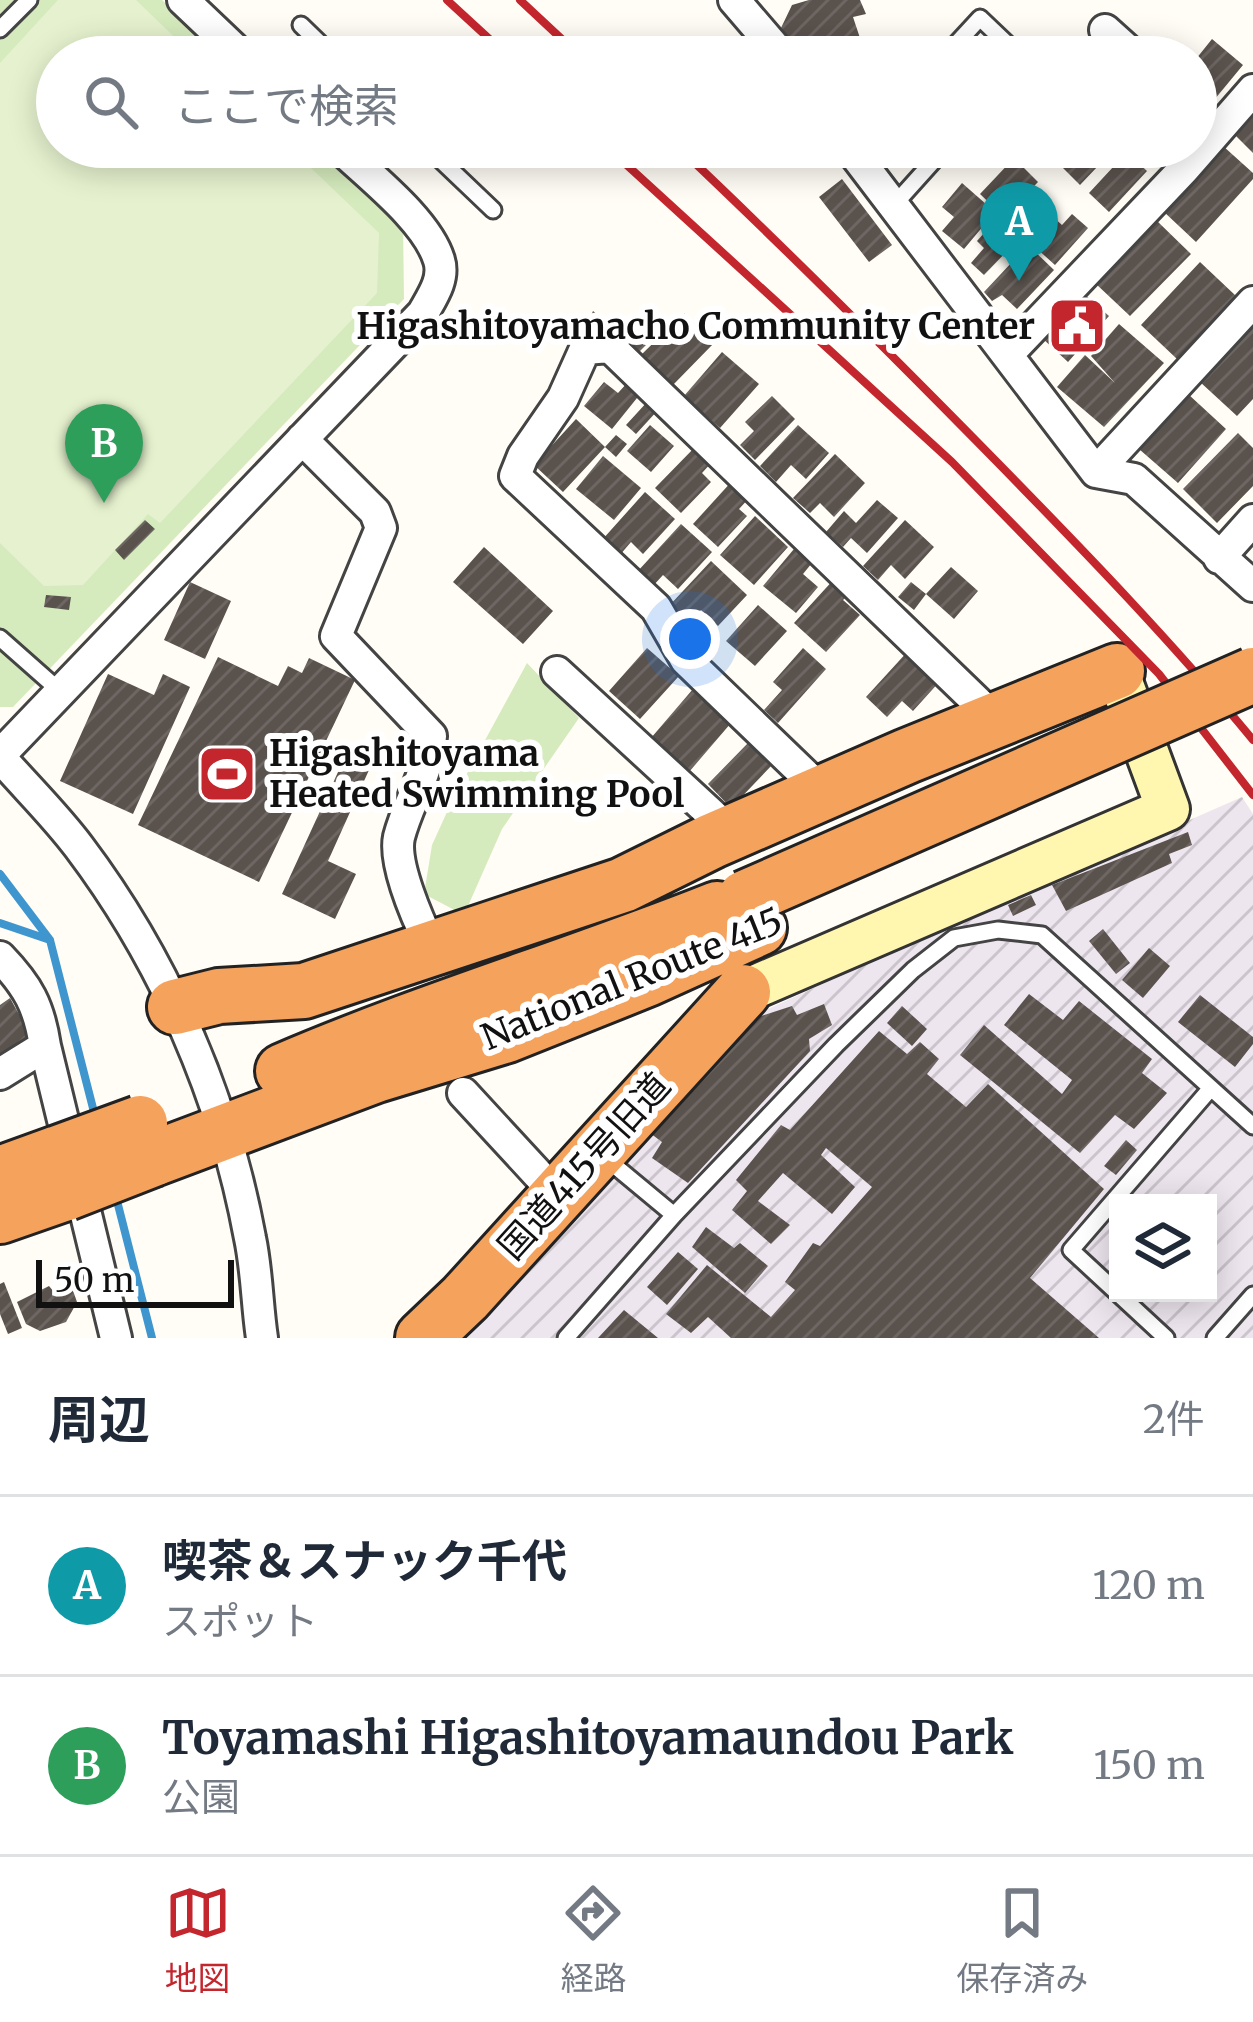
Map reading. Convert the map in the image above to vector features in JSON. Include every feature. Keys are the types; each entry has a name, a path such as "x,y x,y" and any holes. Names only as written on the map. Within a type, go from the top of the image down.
{"highway":[{"path":"175,1007 219,995 304,991 623,885 824,793 1118,671"},
{"name":"National Route 415","path":"0,1216 62,1173 147,1141 507,1034 647,979 752,913 1253,675"},
{"name":"National Route 415","path":"752,913 1253,713"},
{"name":"国道415号旧道","path":"423,1338 465,1298 743,992"},
{"name":"National Route 415","path":"0,1174 62,1173"}],"street":[{"path":"183,0 221,36"},
{"path":"734,0 766,36"},
{"path":"1105,30 1112,36"},
{"path":"1217,115 1253,90"},
{"path":"262,1338 251,1240 195,1047 143,944 78,846 0,756 423,313 439,284 440,262 416,220 372,168"},
{"path":"866,168 1096,472 1134,479 1253,586"},
{"path":"1008,354 1167,168"},
{"path":"1096,472 1253,302"},
{"path":"824,793 686,660 656,608 515,476 523,456 563,398 585,349 610,347 997,721"},
{"path":"302,439 375,512 381,528 336,636 431,736 430,760 398,841 401,868 431,947"},
{"path":"1219,558 1253,520"},
{"path":"743,992 1168,809 1118,671"},
{"path":"556,672 733,833"},
{"path":"0,957 26,985 41,1017 116,1338"},
{"path":"0,1075 45,1046"},
{"path":"463,1093 558,1196"}],"lane":[{"path":"0,29 29,0"},
{"path":"963,36 980,18 999,36"},
{"path":"301,25 312,36"},
{"path":"449,168 493,210"},
{"path":"892,206 927,168"},
{"path":"0,638 61,692"},
{"path":"566,1338 674,1215 836,1045 913,970 954,938 998,930 1042,935 1253,1126"},
{"path":"1166,1338 1071,1250 1211,1088"},
{"path":"597,1150 674,1215"},
{"path":"1215,1338 1253,1295"}],"shaded area":[{"path":"1242,797 1253,814 1253,1338 453,1338 742,1021"}],"green space":[{"path":"0,0 162,0 201,36 36,36 36,168 341,168 403,226 404,299 13,707 0,707"},
{"path":"58,0 136,0 173,36 36,36 36,168 311,168 379,233 377,293 160,523 148,514 83,585 44,586 0,543 0,63"},
{"path":"527,663 579,718 502,829 464,915 424,894 432,845"}],"building":[{"path":"809,0 860,0 866,14 853,17 859,36 785,36 781,28 792,5"},
{"path":"1217,43 1243,65 1217,97"},
{"path":"1253,110 1253,153 1232,132"},
{"path":"1223,146 1253,173 1253,179 1196,242 1163,211 1203,168 1217,168 1217,152"},
{"path":"1005,168 1024,168 1038,182 1004,217 980,194"},
{"path":"1063,168 1096,168 1080,185"},
{"path":"1112,168 1147,171 1109,212 1089,193"},
{"path":"842,179 892,245 869,262 819,197"},
{"path":"962,183 995,212 964,249 942,231 954,217 942,207"},
{"path":"1039,204 1062,225 1072,214 1088,228 1055,265 1016,230"},
{"path":"1156,220 1191,254 1130,316 1095,283"},
{"path":"991,225 1013,245 984,275 971,263 984,248 977,241"},
{"path":"1028,245 1054,270 1017,309 1002,295 992,301 984,292"},
{"path":"1200,262 1236,296 1177,359 1141,325"},
{"path":"1083,293 1109,316 1068,362 1042,338"},
{"path":"593,311 606,322 584,333"},
{"path":"684,313 714,343 672,386 641,355"},
{"path":"1119,324 1164,363 1104,427 1057,387 1085,355 1115,383 1091,356"},
{"path":"1253,324 1253,399 1237,416 1199,381"},
{"path":"645,327 655,336 637,354 628,345"},
{"path":"722,352 759,384 720,428 684,396"},
{"path":"604,382 618,393 628,382 641,393 612,429 584,406"},
{"path":"1188,394 1226,429 1178,483 1139,449"},
{"path":"772,396 795,419 755,460 740,445 754,431 745,422"},
{"path":"648,401 658,410 636,434 626,425"},
{"path":"576,419 605,447 563,492 534,465"},
{"path":"650,425 674,446 651,472 627,451"},
{"path":"798,425 829,453 806,479 791,465 776,482 760,466"},
{"path":"1238,433 1253,448 1253,486 1217,523 1183,489"},
{"path":"616,435 627,444 616,457 605,447"},
{"path":"696,446 712,462 702,473 711,482 681,513 655,488"},
{"path":"835,454 865,483 834,517 820,503 810,513 793,498"},
{"path":"603,456 641,488 614,520 576,489"},
{"path":"733,480 751,496 739,509 747,516 718,547 693,524"},
{"path":"645,492 675,519 643,554 631,542 619,556 602,540"},
{"path":"877,500 898,518 867,553 851,538 843,547 826,532 844,511 856,523"},
{"path":"755,516 788,547 754,585 720,555"},
{"path":"145,520 155,529 124,560 115,550"},
{"path":"905,520 934,547 905,579 891,565 878,580 863,566"},
{"path":"681,524 712,552 678,589 663,575 652,587 637,572"},
{"path":"799,543 816,558 803,574 818,587 796,613 763,586"},
{"path":"484,547 553,611 523,644 453,582"},
{"path":"711,561 747,595 718,626 701,610 689,624 669,606"},
{"path":"951,567 978,591 954,619 926,594"},
{"path":"836,577 852,591 843,600 860,615 826,652 794,623"},
{"path":"190,582 231,601 205,659 164,640"},
{"path":"911,582 926,594 914,610 898,597"},
{"path":"46,595 71,597 69,610 44,607"},
{"path":"758,605 787,631 755,666 726,641"},
{"path":"647,648 679,676 640,719 609,691"},
{"path":"803,648 826,669 778,723 764,710 782,690 773,682"},
{"path":"909,650 941,680 913,711 902,701 887,717 866,697"},
{"path":"218,657 278,686 288,666 302,673 309,658 355,680 259,882 138,825"},
{"path":"108,674 154,695 163,674 190,687 133,814 60,781"},
{"path":"693,689 731,723 689,772 651,738"},
{"path":"749,742 772,765 731,808 708,784"},
{"path":"344,759 369,770 328,861 356,874 335,919 282,894"},
{"path":"1188,832 1192,845 1169,854 1172,863 1066,911 1052,885"},
{"path":"1031,895 1036,905 1013,916 1008,905"},
{"path":"1103,929 1130,963 1116,974 1089,941"},
{"path":"1149,948 1170,966 1143,998 1122,980"},
{"path":"1029,994 1063,1020 1079,1001 1152,1059 1142,1073 1167,1093 1134,1129 1115,1115 1080,1153 960,1055 984,1025 1062,1094 1072,1080 1004,1025"},
{"path":"1200,995 1253,1037 1253,1044 1235,1067 1178,1022"},
{"path":"10,998 31,1036 0,1058 0,1005"},
{"path":"824,1004 832,1025 809,1039 810,1051 688,1183 652,1158 662,1142 650,1133 752,1019 792,1006 797,1015"},
{"path":"902,1006 927,1029 912,1046 887,1023"},
{"path":"879,1031 907,1054 920,1042 939,1059 927,1074 966,1107 988,1084 1104,1189 1030,1278 1099,1338 731,1338 708,1317 691,1333 666,1314 707,1265 771,1317 795,1290 785,1282 813,1243 820,1246 872,1187 826,1148 821,1155 855,1187 832,1214 783,1173 758,1201 790,1225 771,1244 732,1210 747,1191 736,1180 781,1125 790,1130"},
{"path":"1126,1140 1137,1150 1116,1175 1104,1166"},
{"path":"706,1227 734,1248 740,1243 768,1266 745,1293 692,1247"},
{"path":"678,1252 698,1269 667,1305 647,1287"},
{"path":"4,1282 22,1328 8,1334 0,1314 0,1284"},
{"path":"71,1285 77,1302 66,1322 40,1331 26,1324 17,1302 49,1286 54,1292"},
{"path":"624,1310 658,1338 598,1338"}],"waterway":[{"path":"0,874 50,940 96,1120"},
{"path":"0,923 50,940"},
{"path":"115,1193 152,1338"}],"railway":[{"path":"447,0 486,36"},
{"path":"520,0 559,36"},
{"path":"630,168 952,462 1159,674 1253,795"},
{"path":"700,168 1031,497 1253,740"}],"place":[{"name":"喫茶＆スナック千代","path":"1019,281"},
{"name":"Higashitoyamacho Community Center","path":"1077,326"},
{"name":"Toyamashi Higashitoyamaundou Park","path":"104,503"},
{"name":"Higashitoyama Heated Swimming Pool","path":"227,774"}]}
